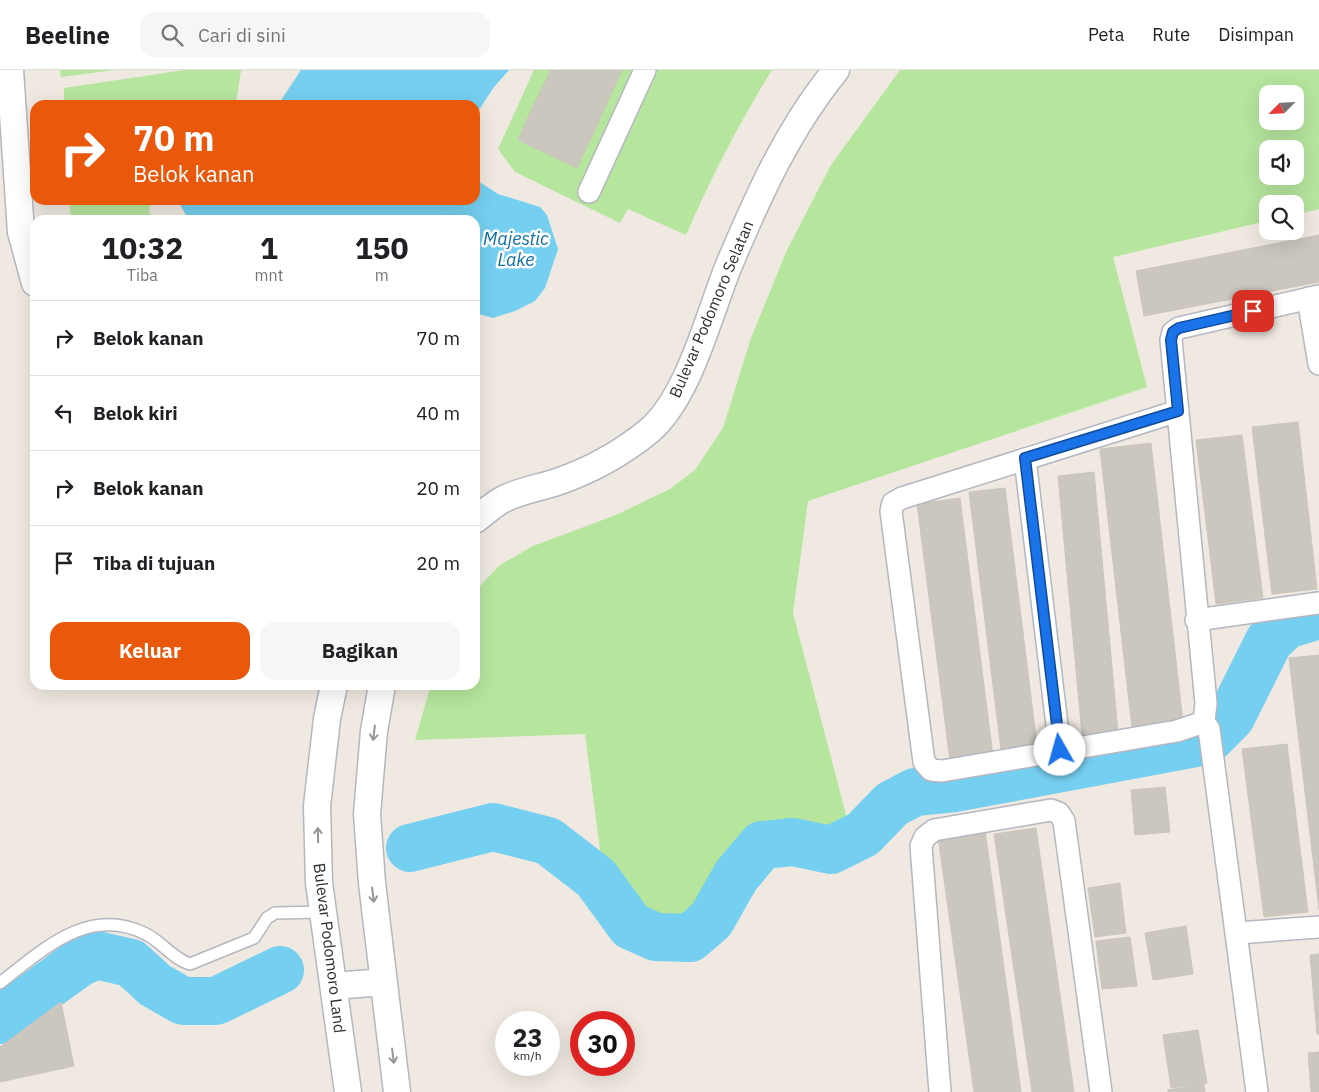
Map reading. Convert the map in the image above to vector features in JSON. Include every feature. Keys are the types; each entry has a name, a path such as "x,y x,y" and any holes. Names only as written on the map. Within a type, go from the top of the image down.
{"street":[{"path":"10,70 8,150 21,232 30,265"},
{"path":"589,192 645,70"},
{"name":"Bulevar Podomoro Selatan","path":"480,516 503,499 586,471 650,430 672,404 695,356 729,266 767,178 798,121 836,70"},
{"path":"1258,1092 1212,752 1206,726 1206,703 1196,620 1171,340 1173,332 1179,328 1314,297 1319,364"},
{"path":"1178,411 902,498 893,503 891,511 924,762 931,770 942,771 1206,726"},
{"path":"1025,458 1060,750"},
{"name":"Bulevar Podomoro Selatan","path":"480,497 503,499"},
{"path":"1196,620 1319,603"},
{"name":"Bulevar Podomoro Land","path":"333,690 327,719 317,806 319,883 348,1092"},
{"path":"381,690 374,731 367,814 372,883 398,1092"},
{"path":"940,1092 921,846 925,837 934,830 1051,810 1059,813 1064,821 1101,1092"},
{"path":"1237,933 1319,927"},
{"path":"334,986 384,982"}],"lane":[{"path":"0,983 61,937 92,926 115,925 132,928 157,940 183,962 190,964 254,938 268,918 275,913 323,912"}],"green space":[{"path":"60,70 115,70 61,77"},
{"path":"185,70 241,70 236,100 64,100 64,88"},
{"path":"534,70 772,70 726,151 686,235 628,209 620,223 515,172 498,149"},
{"path":"900,70 1319,70 1319,209 1304,213 1304,195 1259,195 1259,223 1113,257 1147,387 808,501 793,613 848,822 864,823 839,838 819,839 783,830 752,840 732,858 719,891 696,923 674,933 652,926 621,900 603,873 585,734 415,740 430,690 480,690 480,586 500,565 533,546 616,515 670,489 695,470 723,428 751,338 787,250 831,165"},
{"path":"70,205 150,205 149,212 151,215 70,215"}],"water":[{"path":"301,70 509,70 494,87 480,108 480,100 281,100"},
{"name":"Majestic Lake","path":"480,182 498,194 540,207 547,215 558,249 545,288 535,301 515,311 493,318 480,314 480,215 186,215 180,205 480,205"}],"building":[{"path":"550,70 622,70 608,101 549,74"},
{"path":"549,74 608,101 593,134 533,106"},
{"path":"533,106 593,134 577,168 518,140"},
{"path":"1319,235 1319,282 1144,316 1136,271 1294,240 1304,240 1304,238"},
{"path":"1298,422 1317,589 1272,594 1252,427"},
{"path":"1242,435 1263,598 1216,604 1196,440"},
{"path":"1151,443 1183,722 1132,728 1100,449"},
{"path":"1094,472 1118,732 1082,735 1058,476"},
{"path":"1005,488 1037,745 1001,750 969,492"},
{"path":"960,498 993,756 950,761 917,504"},
{"path":"1319,655 1319,909 1289,658"},
{"path":"1287,744 1308,912 1264,917 1242,749"},
{"path":"1165,787 1170,832 1135,835 1131,790"},
{"path":"1036,828 1074,1092 1032,1092 994,834"},
{"path":"985,830 1021,1092 974,1092 938,837"},
{"path":"1120,883 1126,933 1095,937 1088,888"},
{"path":"1186,926 1193,974 1153,980 1145,933"},
{"path":"1130,937 1137,986 1102,989 1096,941"},
{"path":"1319,954 1319,1034 1317,1034 1310,955"},
{"path":"61,1002 74,1066 0,1082 0,1047"},
{"path":"1198,1030 1207,1083 1171,1088 1163,1035"},
{"path":"1319,1052 1319,1092 1311,1092 1308,1053"},
{"path":"1204,1084 1205,1092 1168,1092 1168,1090"}],"waterway":[{"path":"410,848 493,827 548,841 596,878 631,926 656,937 690,938 711,920 736,876 762,845 793,842 831,850 863,834 892,804 915,792 955,788 1207,741 1231,717 1269,641 1286,625 1319,615"},
{"path":"0,1020 79,963 96,955 131,963 155,985 183,1001 216,1001 280,970"}],"route":[{"path":"1060,750 1025,458 1178,411 1171,340 1173,332 1179,328 1253,311"}]}
